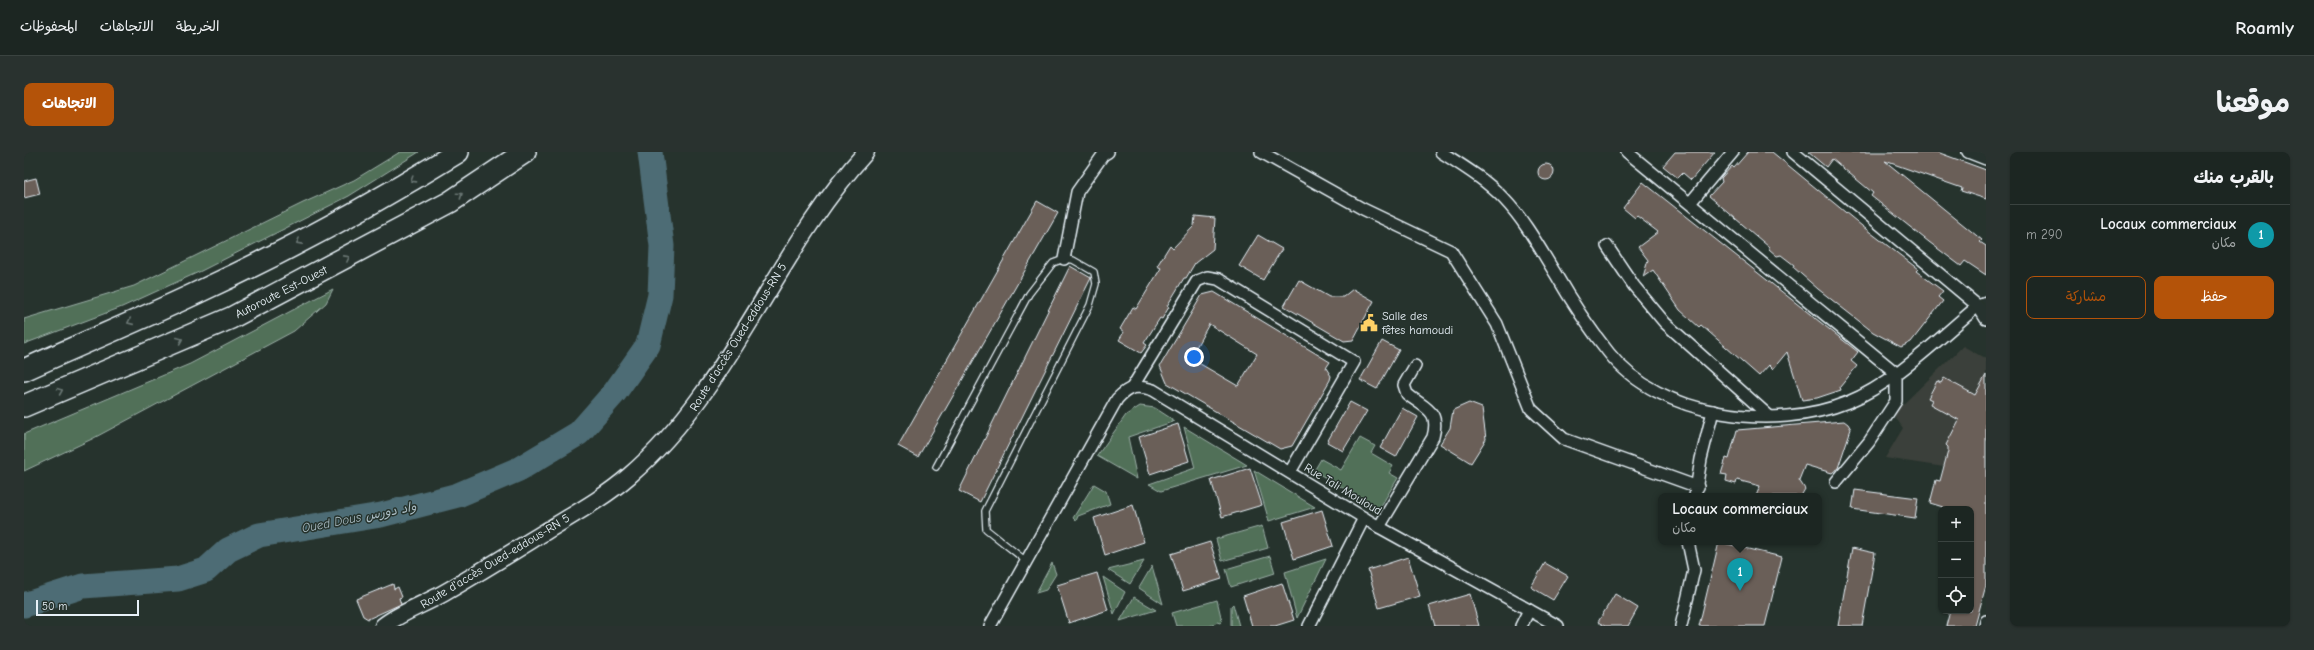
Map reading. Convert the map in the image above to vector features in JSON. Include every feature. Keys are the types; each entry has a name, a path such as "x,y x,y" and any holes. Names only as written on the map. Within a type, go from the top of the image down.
{"highway":[{"path":"24,370 207,289 275,255 399,188 458,152"},
{"name":"Autoroute Est-Ouest","path":"24,406 231,318 450,202 525,152"}],"main road":[{"name":"Route d'accès Oued-eddous-RN 5","path":"383,626 444,593 597,500 629,477 687,417 721,367 799,239 845,175 866,152"}],"street":[{"path":"1064,259 1077,192 1103,155 1108,152"},
{"path":"1261,152 1362,209 1451,251 1497,324 1531,409 1564,439 1696,492 1701,459 1713,411"},
{"path":"1441,152 1487,183 1516,213 1532,233 1575,306 1610,355 1643,384 1660,394 1713,411 1769,416 1811,413 1848,402 1896,373 1982,304"},
{"path":"1627,152 1690,202 1896,373"},
{"path":"1690,202 1732,152"},
{"path":"1793,152 1982,304 1986,318"},
{"path":"1968,152 1986,159"},
{"path":"1607,246 1634,286 1665,323 1769,416"},
{"path":"990,626 1117,399 1125,390 1133,386 1197,281 1207,278 1218,278 1354,362 1290,472"},
{"path":"1380,527 1433,437 1436,424 1431,412 1407,394 1404,385 1415,366"},
{"path":"1836,482 1869,442 1896,401 1896,373"},
{"name":"Rue Tali Mouloud","path":"1133,386 1153,390 1364,518 1558,626"},
{"path":"1309,626 1364,518"},
{"path":"1681,626 1694,570 1689,545"},
{"path":"1521,626 1529,610"},
{"path":"1984,626 1986,621"}],"lane":[{"path":"936,467 1029,294 1053,264 1064,259 1073,260 1094,272 1096,284 1090,305 985,511 986,529 1026,561"}],"shaded area":[{"path":"1963,346 1986,359 1986,479 1944,467 1885,458 1903,428 1893,414"}],"green space":[{"path":"400,152 419,152 349,196 201,271 122,307 24,344 24,319 134,286 303,203 354,180"},
{"path":"333,289 326,303 294,331 92,439 24,471 24,434 190,364"},
{"path":"1140,406 1155,408 1175,421 1128,437 1137,479 1097,456 1126,415"},
{"path":"1184,427 1247,465 1161,491 1149,484 1195,468"},
{"path":"1360,438 1375,446 1371,453 1393,466 1389,473 1398,478 1379,509 1314,471 1321,459 1341,470"},
{"path":"1254,470 1315,507 1269,521"},
{"path":"1094,484 1106,491 1110,504 1078,516 1076,521 1073,518"},
{"path":"1262,526 1268,548 1222,561 1216,539"},
{"path":"1270,556 1275,573 1231,587 1226,569"},
{"path":"1326,559 1297,618 1285,572"},
{"path":"1144,561 1130,584 1108,570"},
{"path":"1052,563 1056,574 1046,590 1036,593"},
{"path":"1152,566 1163,604 1139,588"},
{"path":"1103,577 1125,592 1114,614"},
{"path":"1134,597 1156,610 1120,621"},
{"path":"1217,600 1222,621 1220,623 1217,622 1210,626 1176,626 1172,613"},
{"path":"1233,604 1239,626 1231,626 1231,606"}],"building":[{"path":"1675,152 1715,152 1691,180 1683,173 1678,178 1663,166"},
{"path":"1748,152 1772,152 1862,226 1918,269 1916,271 1943,291 1938,297 1943,301 1911,342 1901,347 1873,332 1818,289 1793,267 1794,265 1781,255 1777,256 1769,249 1769,247 1709,196 1722,182 1721,178 1732,166 1734,168"},
{"path":"1808,152 1937,152 1986,170 1986,199 1961,191 1962,188 1885,161 1982,240 1980,242 1986,246 1986,275 1965,261 1961,266 1929,242 1871,196 1873,193 1832,159 1826,167"},
{"path":"1546,164 1553,169 1554,172 1549,179 1546,180 1539,175 1538,172 1543,165"},
{"path":"36,178 40,194 24,198 24,181"},
{"path":"1643,182 1858,352 1851,361 1857,366 1840,387 1841,390 1817,398 1802,400 1787,352 1773,369 1769,365 1759,376 1701,325 1699,327 1680,310 1653,270 1643,277 1648,260 1638,247 1658,232 1637,216 1635,218 1623,208"},
{"path":"1037,201 1058,213 918,457 898,446"},
{"path":"1195,216 1215,218 1213,249 1195,263 1186,278 1184,278 1167,306 1169,307 1162,319 1160,318 1144,343 1147,345 1141,353 1119,340 1124,332 1120,329 1133,307 1136,309 1161,268 1157,266 1170,245 1173,248 1194,226"},
{"path":"1258,235 1282,249 1263,280 1239,266"},
{"path":"1070,266 1091,278 980,502 959,491"},
{"path":"1299,280 1329,297 1343,297 1353,289 1374,301 1353,340 1344,341 1284,306"},
{"path":"1214,292 1330,362 1326,368 1331,376 1330,380 1292,446 1280,449 1167,383 1160,366 1202,295","holes":["1209,324 1257,354 1238,386 1190,358"]},
{"path":"1382,341 1399,350 1377,389 1360,380"},
{"path":"1986,375 1986,585 1975,626 1946,626 1949,614 1974,614 1974,506 1940,506 1930,503 1936,480 1940,481 1948,451 1948,447 1946,445 1959,420 1930,404 1932,400 1928,398 1937,381 1941,383 1944,378 1975,395"},
{"path":"1350,402 1367,411 1343,451 1327,442"},
{"path":"1469,403 1482,408 1486,439 1471,463 1440,444 1450,428 1453,410"},
{"path":"1402,408 1418,417 1396,457 1380,448"},
{"path":"1844,421 1851,429 1838,468 1832,473 1805,465 1799,480 1805,489 1803,493 1757,493 1760,486 1737,480 1736,484 1726,481 1727,475 1721,474 1726,458 1729,459 1737,430"},
{"path":"1178,424 1189,461 1150,474 1139,437"},
{"path":"1250,468 1262,505 1222,517 1211,480"},
{"path":"1855,490 1918,498 1915,518 1852,509"},
{"path":"1133,505 1144,542 1105,555 1094,518"},
{"path":"1322,510 1333,546 1294,559 1283,522"},
{"path":"1210,542 1222,579 1183,591 1171,554"},
{"path":"1718,545 1732,545 1782,557 1765,626 1699,626"},
{"path":"1852,548 1875,553 1862,626 1838,626"},
{"path":"1408,557 1420,596 1379,608 1368,570"},
{"path":"1545,563 1568,576 1553,600 1531,587"},
{"path":"1097,573 1108,610 1069,623 1057,585"},
{"path":"1282,583 1294,620 1275,626 1252,626 1243,596"},
{"path":"393,584 394,589 398,587 402,597 399,598 401,604 368,619 363,616 356,599"},
{"path":"1470,594 1479,626 1435,626 1429,606"},
{"path":"1615,594 1638,608 1628,626 1605,626 1598,622"}],"waterway":[{"name":"Oued Dous واد دورس","path":"24,605 83,586 178,579 206,570 228,550 259,535 381,515 458,495 519,469 579,433 615,392 648,345 660,295 662,246 650,152"}],"place":[{"name":"Salle des fêtes hamoudi","path":"1369,323"},
{"name":"Locaux commerciaux","path":"1740,591"}]}
